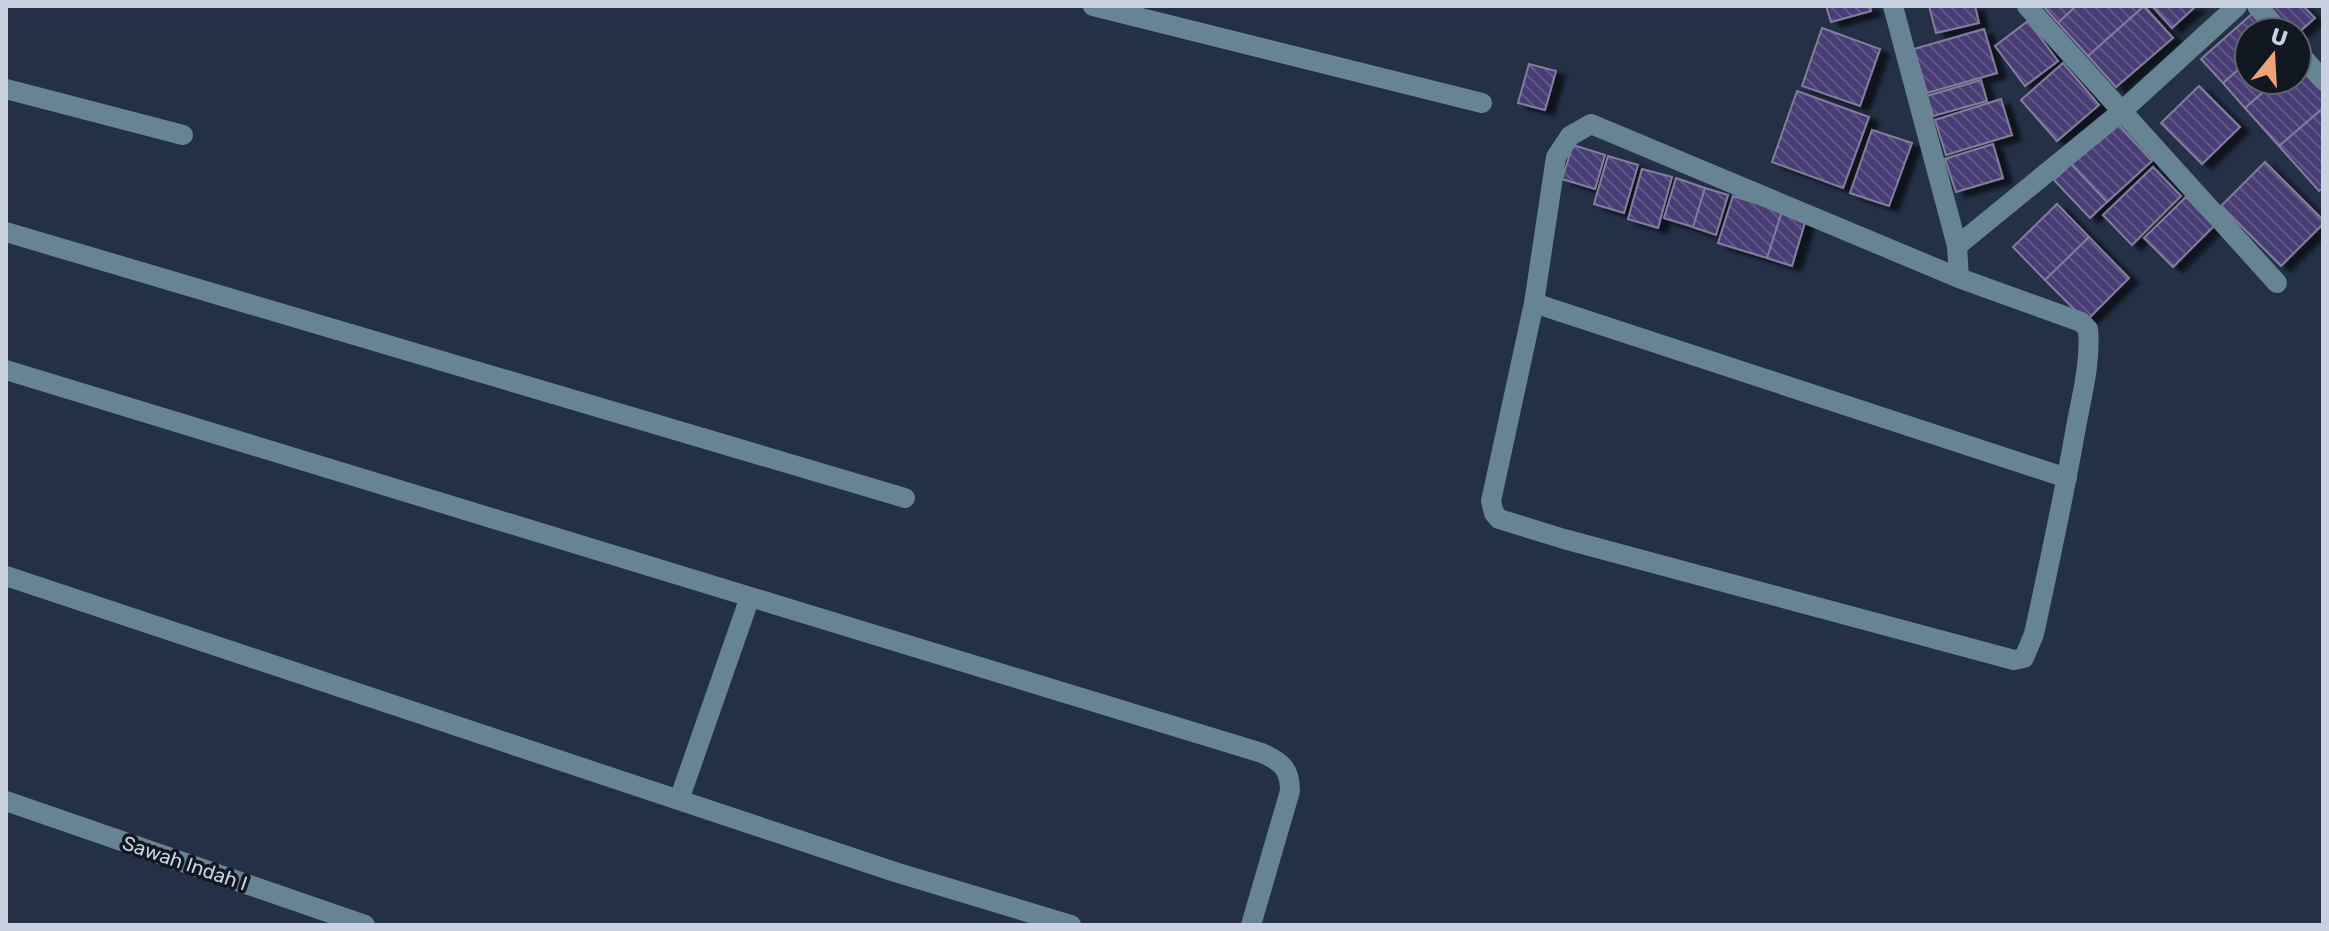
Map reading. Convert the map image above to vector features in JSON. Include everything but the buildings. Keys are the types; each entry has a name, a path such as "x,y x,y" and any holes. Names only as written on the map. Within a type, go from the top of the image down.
{"street":[{"path":"1093,6 1482,103"},
{"path":"1893,6 1957,246 1959,278"},
{"path":"2027,6 2277,283"},
{"path":"1957,246 2121,112 2237,6"},
{"path":"6,89 183,135"},
{"path":"1591,124 1959,278 2081,322 2088,329 2090,344 2085,378 2034,634 2024,658 2014,660 1499,519 1491,501 1534,303 1556,157 1570,136 1591,124"},
{"path":"6,232 905,498"},
{"path":"1534,303 2067,478"},
{"path":"6,370 1262,753 1277,760 1290,776 1290,791 1251,925"},
{"path":"6,576 895,872 1071,925"},
{"path":"679,800 750,597"},
{"name":"Sawah Indah I","path":"6,801 365,925"}]}
